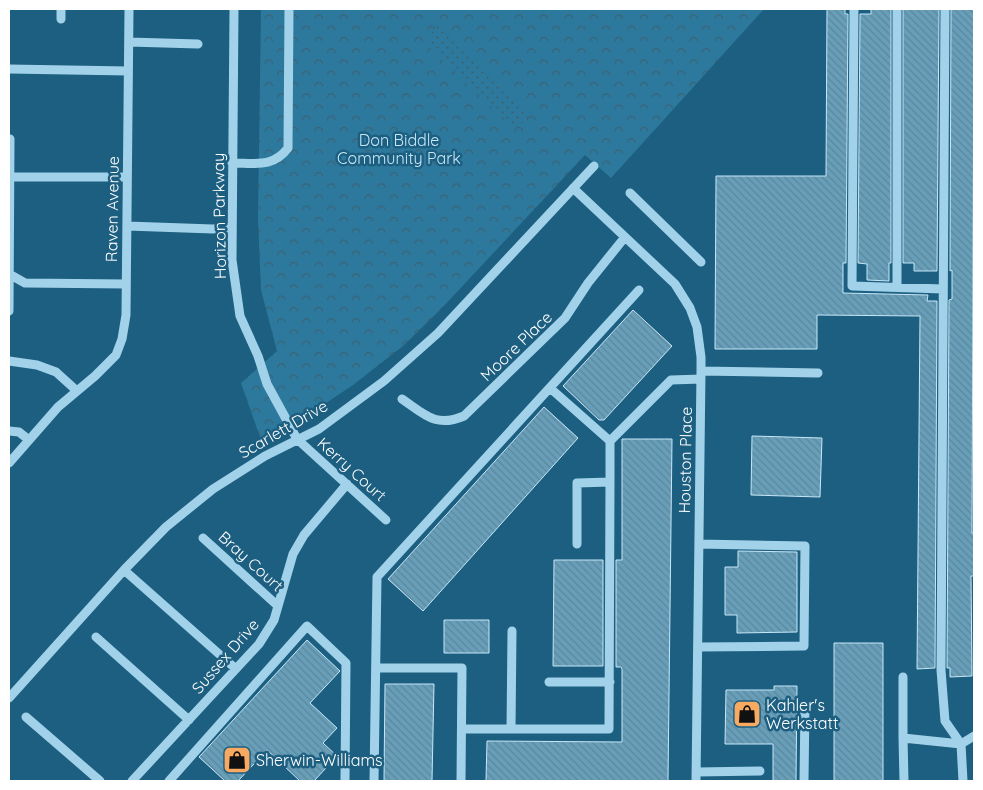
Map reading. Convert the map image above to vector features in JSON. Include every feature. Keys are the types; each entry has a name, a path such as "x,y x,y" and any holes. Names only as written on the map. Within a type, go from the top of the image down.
{"street":[{"path":"61,9 61,19"},
{"name":"Raven Avenue","path":"9,463 58,407 95,376 116,355 122,339 126,315 129,9"},
{"name":"Horizon Parkway","path":"234,9 232,260 240,316 258,356 267,384 297,440"},
{"path":"232,163 268,164 283,156 288,148 289,9"},
{"path":"854,9 852,286 943,288"},
{"path":"897,9 897,287"},
{"path":"945,9 940,670 945,722 961,744 963,781"},
{"path":"129,42 198,44"},
{"path":"9,69 128,71"},
{"path":"9,311 10,139"},
{"name":"Scarlett Drive","path":"9,698 124,570 166,527 213,489 265,456 319,429 384,381 438,333 594,166"},
{"path":"11,177 127,177"},
{"name":"Houston Place","path":"573,188 675,284 690,308 697,327 701,375 696,777"},
{"path":"630,193 701,262"},
{"path":"127,226 232,227"},
{"name":"Moore Place","path":"402,399 430,419 452,421 464,416 565,318 588,283 625,237"},
{"path":"9,274 24,283 126,284"},
{"path":"374,781 377,577 639,290"},
{"path":"9,361 37,365 56,372 77,391"},
{"path":"462,729 609,729 610,441 670,380 701,375 818,373"},
{"path":"550,388 610,441"},
{"path":"9,431 19,432 29,440"},
{"name":"Kerry Court","path":"297,440 386,520"},
{"path":"576,544 577,483 610,482"},
{"name":"Sussex Drive","path":"132,781 259,644 274,620 293,554 304,535 347,484"},
{"name":"Bray Court","path":"203,538 278,606"},
{"path":"698,647 804,646 805,546 699,544"},
{"path":"124,570 236,669"},
{"path":"170,781 307,626 346,663 345,781"},
{"path":"511,729 512,631"},
{"path":"96,637 189,720"},
{"path":"376,668 462,668 461,781"},
{"path":"903,677 904,781"},
{"path":"549,682 610,682"},
{"path":"804,781 805,706"},
{"path":"26,717 100,781"},
{"path":"903,738 961,744 974,736"},
{"path":"696,777 760,771"}],"green space":[{"name":"Don Biddle Community Park","path":"261,9 764,9 611,178 585,155 441,309 403,346 353,385 308,415 261,440 241,383 277,351 261,290 258,218"},
{"path":"438,25 462,51 532,113 516,129 430,48 430,35"}],"building":[{"path":"827,9 845,9 845,14 848,14 846,263 843,263 843,293 928,295 927,301 937,301 935,668 917,669 920,316 817,315 817,349 715,349 716,176 826,176"},
{"path":"871,9 891,9 891,263 889,263 889,281 867,280 867,264 858,263 860,14 871,14"},
{"path":"903,9 939,9 937,271 914,271 914,263 903,263"},
{"path":"951,9 974,9 972,533 974,533 974,576 971,576 972,676 950,677 950,668 947,668 949,300 952,299 952,270 950,271"},
{"path":"633,310 672,346 604,420 599,420 563,386"},
{"path":"544,407 578,438 423,611 388,579"},
{"path":"752,436 822,438 820,497 751,495"},
{"path":"622,439 672,439 668,781 486,781 487,741 622,742 622,669 621,667 616,667 616,560 622,560"},
{"path":"738,551 797,552 797,632 737,633 737,615 725,615 725,567 738,567"},
{"path":"554,560 603,560 603,666 553,666"},
{"path":"444,620 489,620 489,653 444,653"},
{"path":"307,640 340,671 310,703 337,728 323,743 337,756 314,781 300,781 267,750 238,781 225,781 199,757"},
{"path":"834,643 883,643 883,781 834,781"},
{"path":"385,684 434,684 432,781 384,781"},
{"path":"774,686 797,686 796,781 773,781 773,744 725,744 726,690 774,690"}],"place":[{"name":"Kahler's Werkstatt","path":"747,714"},
{"name":"Sherwin-Williams","path":"237,760"}]}
